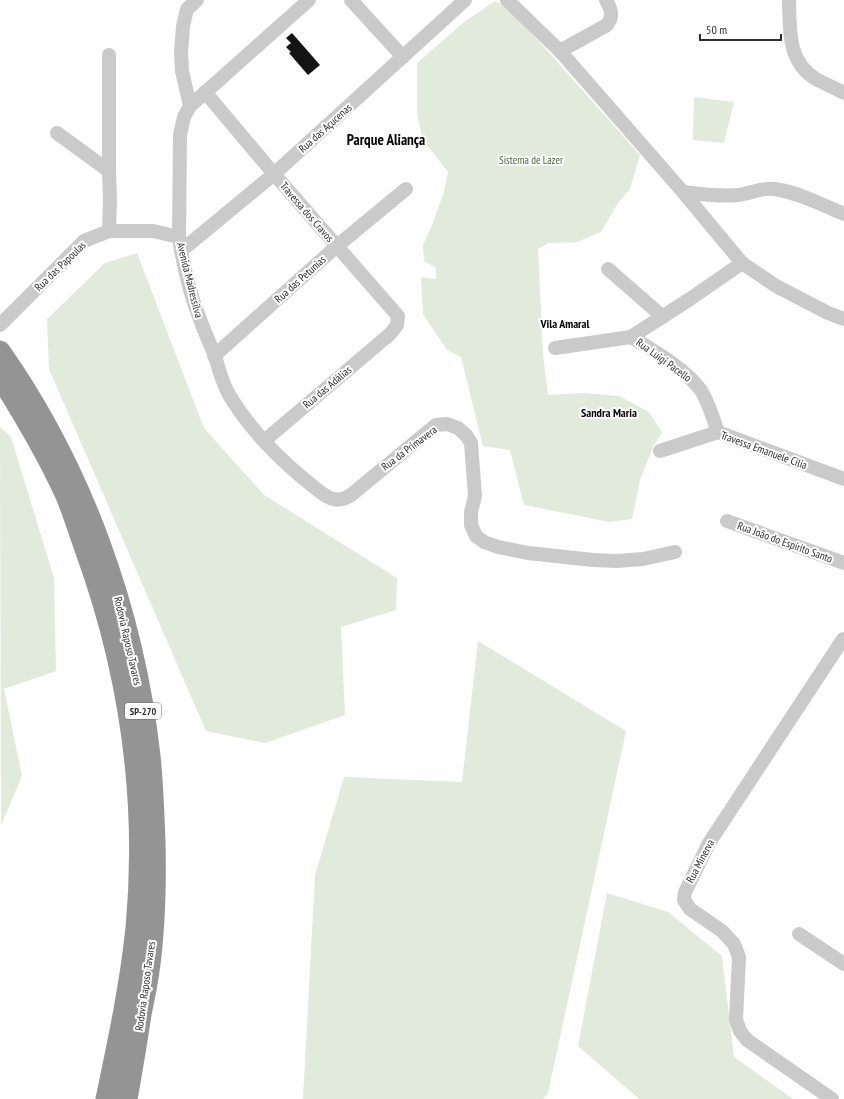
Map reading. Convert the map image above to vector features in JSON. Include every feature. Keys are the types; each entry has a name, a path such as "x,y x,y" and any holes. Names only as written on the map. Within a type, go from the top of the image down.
{"highway":[{"name":"Rodovia Raposo Tavares","path":"0,351 14,371 58,446 93,524 113,579 129,637 140,690 150,755 154,800 154,918 149,971 127,1099"},
{"name":"Rodovia Raposo Tavares","path":"0,377 36,436 66,497 94,574 114,641 125,694 134,750 139,809 139,873 136,927 129,983 106,1099"}],"street":[{"path":"190,106 182,71 182,26 187,10 197,0"},
{"name":"Avenida Madressilva","path":"309,0 272,35 190,106 184,118 180,134 179,237 192,295 230,397 264,441 304,479 324,494 335,500 344,500 350,495"},
{"path":"351,0 403,57"},
{"name":"Rua das Açucenas","path":"181,251 274,174 465,0"},
{"path":"507,0 560,52 683,192 742,263 776,286 828,313 844,319"},
{"path":"560,52 607,25 612,12 606,0"},
{"path":"789,0 790,37 795,56 804,69 815,78 844,93"},
{"path":"109,54 109,231"},
{"name":"Travessa dos Cravos","path":"205,92 274,174 398,316 397,325 390,334"},
{"path":"57,133 109,171"},
{"name":"Rua das Petunias","path":"214,356 337,246 406,189"},
{"path":"683,192 739,195 762,189 780,189 804,197 844,214"},
{"name":"Rua das Papoulas","path":"0,325 84,241 109,231 153,231 179,237"},
{"path":"631,337 742,263"},
{"path":"608,269 663,317"},
{"name":"Rua das Adálias","path":"264,441 390,334"},
{"name":"Rua Luigi Pacello","path":"555,348 631,337 657,353 689,377 701,390 718,432"},
{"name":"Rua da Primavera","path":"350,495 436,425 447,424 458,428 466,435 471,443 475,496 471,512 471,525 476,536 484,542 498,547 528,553 617,561 643,559 675,552"},
{"name":"Travessa Emanuele Cilia","path":"660,452 718,432 844,479"},
{"name":"Rua João do Espírito Santo","path":"727,521 844,563"},
{"name":"Rua Minerva","path":"832,1099 747,1040 740,1031 736,1020 739,957 734,944 722,931 690,909 684,900 685,892 709,843 843,639"},
{"path":"799,934 844,964"}],"green space":[{"name":"Sistema de Lazer","path":"495,1 511,10 640,155 630,189 618,203 601,232 577,242 548,243 538,249 543,354 548,395 584,393 619,396 649,412 662,432 653,447 640,480 632,519 609,522 524,505 510,450 483,446 461,357 447,350 423,314 421,277 436,279 436,268 424,261 423,245 444,192 448,172 423,140 417,113 417,63 464,22"},
{"path":"694,97 734,102 724,143 693,140"},
{"path":"137,253 204,428 264,495 397,578 396,610 341,627 345,715 265,743 206,731 49,369 47,319 105,263"},
{"path":"0,427 11,437 54,578 56,671 4,689 22,776 1,825"},
{"path":"478,641 626,731 548,1093 543,1099 303,1099 315,875 344,777 462,782"},
{"path":"607,893 668,912 722,956 734,1057 793,1099 639,1099 578,1046"}],"building":[{"path":"292,33 320,65 308,75 289,53 291,52 286,47 291,43 286,38"}],"district":[{"name":"Parque Aliança","path":"386,140"},
{"name":"Vila Amaral","path":"565,324"},
{"name":"Sandra Maria","path":"609,413"}]}
